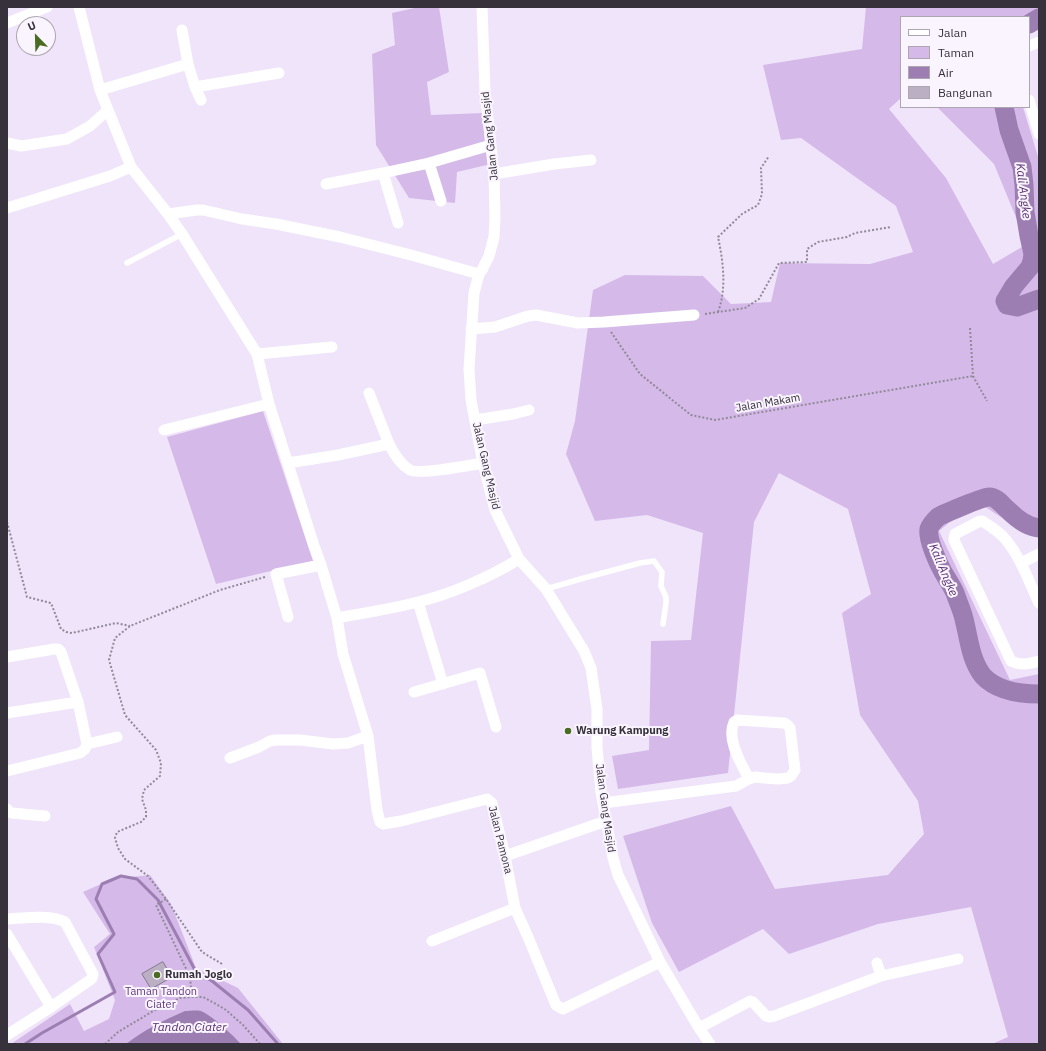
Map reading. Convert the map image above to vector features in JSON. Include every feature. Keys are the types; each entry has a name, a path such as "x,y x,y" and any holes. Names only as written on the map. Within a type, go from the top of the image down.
{"street":[{"path":"7,23 47,7"},
{"name":"Jalan Pamona","path":"79,7 100,90 131,167 182,234 257,354 269,404 337,618 343,654 368,736 377,810 380,822 384,824 401,821 487,799 492,803 505,856 515,908 556,1004 561,1008 584,1000 660,962"},
{"name":"Jalan Gang Masjid","path":"482,7 485,91 494,174 495,217 494,237 489,256 479,274 474,293 469,369 471,400 483,463 495,510 519,559 546,589 584,651 591,668 597,709 597,748 601,792 612,858 618,875 660,962 710,1044"},
{"path":"182,30 188,64 195,87 201,100"},
{"path":"100,90 188,64"},
{"path":"195,87 279,73"},
{"path":"1033,104 1039,134"},
{"path":"7,143 21,146 67,139 90,126 108,110"},
{"path":"326,184 383,174 429,163 491,145"},
{"path":"494,174 554,164 591,160"},
{"path":"429,163 441,201"},
{"path":"7,208 110,176 131,167"},
{"path":"383,174 398,223"},
{"path":"168,214 204,210 242,219 276,224 340,237 479,274"},
{"path":"471,329 494,327 528,316 536,315 578,323 694,315"},
{"path":"257,354 332,347"},
{"path":"369,393 389,444 397,458 410,470 440,470 483,463"},
{"path":"164,430 269,404"},
{"path":"475,420 529,410"},
{"path":"288,463 338,455 389,444"},
{"path":"1039,603 1021,563 1006,539 982,520 958,532 954,537 954,540 1011,661 1023,665 1039,662"},
{"path":"1021,563 1039,554"},
{"path":"337,618 418,602 446,593 502,569 519,559"},
{"path":"288,617 276,574 321,565"},
{"path":"418,602 442,684"},
{"path":"7,656 54,649 58,649 61,652 78,702 87,744 85,749 80,753 7,771"},
{"path":"414,692 480,673 496,727"},
{"path":"7,713 78,702"},
{"path":"603,803 736,786 755,777 788,778 795,770 790,728 786,724 737,720 734,722 732,730 734,750 748,779"},
{"path":"230,758 270,741 276,740 300,740 333,744 348,743 368,736"},
{"path":"87,744 117,737"},
{"path":"7,809 12,813 44,816"},
{"path":"505,856 606,821"},
{"path":"432,941 515,908"},
{"path":"7,919 33,917 59,919 65,922 93,976 90,980 51,1007 7,1035"},
{"path":"7,934 51,1007"},
{"path":"699,1028 750,1001 753,1002 766,1016 774,1016 881,976 958,959"},
{"path":"877,964 881,976"}],"lane":[{"path":"127,263 182,234"},
{"path":"546,589 640,563 654,561 662,572 660,586 666,597 663,624"}],"path":[{"path":"718,312 722,301 723,265 718,237 742,214 758,204 762,194 761,168 769,156"},
{"path":"694,315 745,308 760,299 779,263 807,262 807,249 818,242 847,237 855,233 891,226"},
{"name":"Jalan Makam","path":"604,322 640,374 691,415 715,420 973,376"},
{"path":"970,328 973,376 987,401"},
{"path":"7,522 27,597 51,603 61,628 66,632 72,633 116,623 130,626"},
{"path":"222,964 202,952 166,898 148,876 125,859 118,848 115,838 116,832 141,822 146,817 146,810 142,799 144,790 160,776 161,763 156,750 125,716 109,660 115,638 130,626 220,590 276,574"},
{"path":"166,898 156,905 190,977 192,996"},
{"path":"105,1044 118,1032 155,1010 180,998 192,996 203,997 226,1010 243,1025 260,1044"}],"green space":[{"path":"419,7 439,7 449,72 427,82 431,115 484,113 491,164 457,172 455,203 409,198 376,145 372,54 395,45 392,13"},
{"path":"866,7 1039,7 1039,21 1030,25 1030,16 900,16 900,99 889,109 946,178 993,264 1027,244 994,164 938,108 1023,108 1039,160 1039,532 1027,534 976,501 939,531 1010,680 1039,674 1039,1044 992,1044 1008,1037 971,907 878,924 789,954 763,929 679,972 652,923 623,836 731,806 775,889 888,875 924,834 918,801 860,715 842,613 871,594 848,509 779,473 754,522 728,773 618,789 612,756 649,750 651,641 691,640 703,533 647,515 595,521 566,454 575,421 593,290 625,275 703,276 731,304 771,302 780,263 870,264 913,252 896,206 801,138 781,140 763,65 862,49"},
{"path":"263,411 313,561 216,584 167,437"},
{"name":"Taman Tandon Ciater","path":"150,875 171,904 196,968 238,988 283,1044 11,1044 70,1004 84,1031 109,1019 115,1000 94,947 110,934 83,892 112,879"}],"water":[{"name":"Tandon Ciater","path":"185,1011 201,1011 205,1013 222,1026 241,1044 126,1044 154,1026"}],"building":[{"name":"Rumah Joglo","path":"163,962 172,977 151,989 142,974"}],"waterway":[{"name":"Kali Angke","path":"1030,23 1039,18"},
{"name":"Kali Angke","path":"1004,108 1009,130 1022,167 1025,212 1033,254 1030,267 1014,286 1005,301 1007,305 1017,307 1039,299"},
{"name":"Kali Angke","path":"1039,528 1022,522 997,500 989,497 955,509 938,517 929,529 931,545 943,572 955,593 963,616 975,663 983,676 995,685 1009,691 1039,694"},
{"path":"25,1044 115,992 98,954 114,934 96,899 102,884 121,876 137,879 158,900 196,972 212,981 248,1010 278,1044"}],"place":[{"name":"Warung Kampung","path":"568,731"},
{"name":"Rumah Joglo","path":"157,975"}]}
